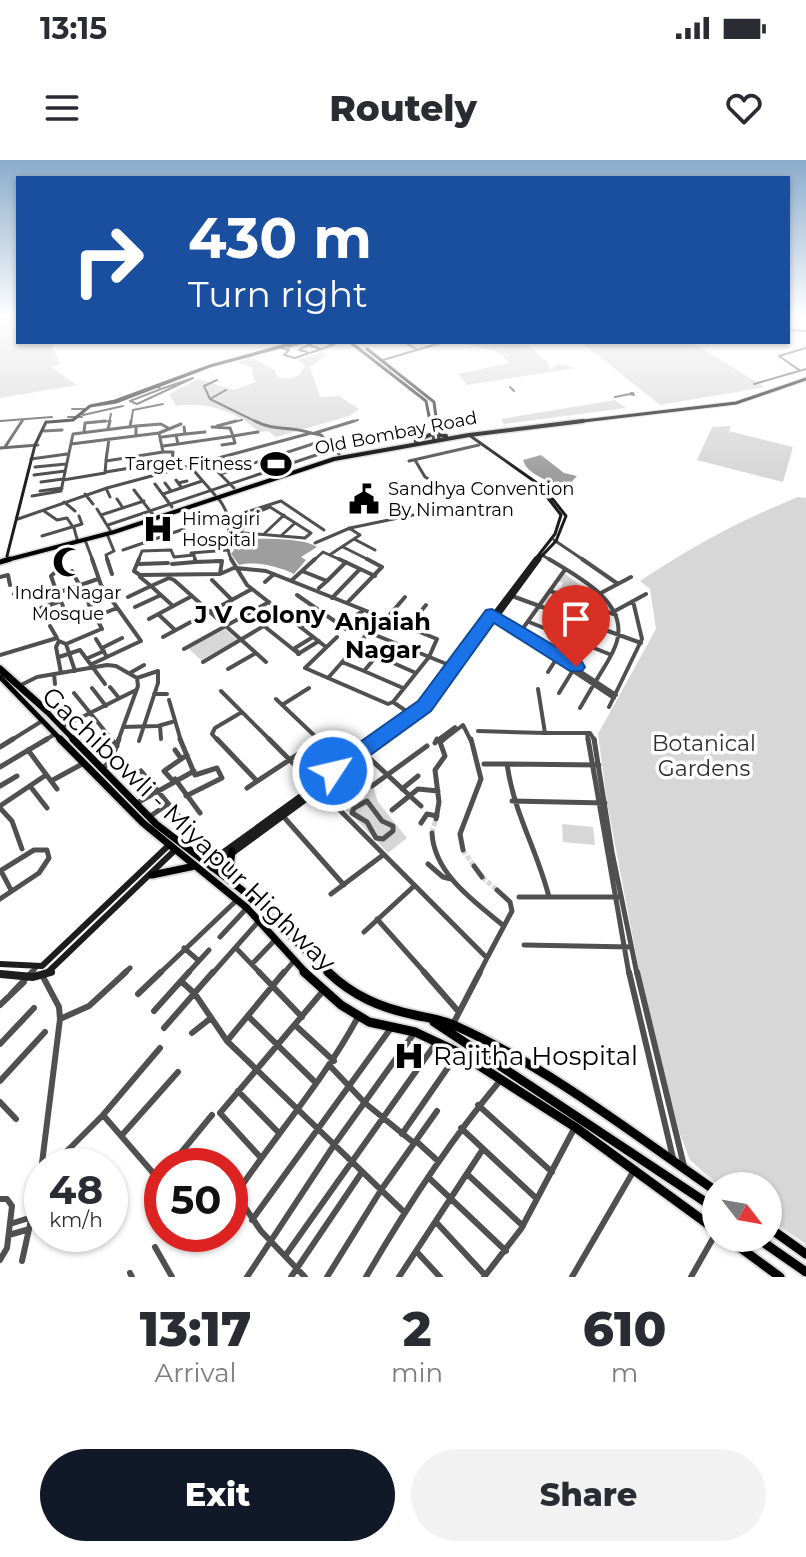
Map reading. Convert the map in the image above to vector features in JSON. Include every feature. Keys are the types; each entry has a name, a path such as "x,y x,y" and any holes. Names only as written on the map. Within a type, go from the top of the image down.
{"highway":[{"path":"1,675 41,712"}],"main road":[{"path":"48,419 72,422 83,416 89,406 159,387 205,368"},
{"path":"387,368 434,402 437,428 440,435 446,436"},
{"path":"392,368 428,403 435,438"},
{"name":"Old Bombay Road","path":"435,438 752,399 806,378"},
{"name":"Old Bombay Road","path":"6,555 109,530 232,486 339,454 446,436 675,410"},
{"path":"37,445 48,419"},
{"path":"6,555 20,519 37,445 48,419"},
{"path":"435,438 437,428"},
{"path":"467,435 541,488 563,514"},
{"path":"467,435 544,488 563,514"},
{"path":"6,555 85,540 109,530 143,523 214,494 351,454 435,438"},
{"path":"210,866 216,857 430,700 554,540 563,514"},
{"path":"210,866 282,815 316,786 429,709 493,617 554,540"},
{"name":"Gachibowli - Miyapur Highway","path":"1,675 21,685 41,712 103,768 149,817 235,885 325,971 367,1001 452,1028"},
{"name":"Gachibowli - Miyapur Highway","path":"60,730 143,823 247,908 293,962 323,991 358,1017 437,1041 501,1078 575,1127 702,1221"},
{"path":"0,974 27,979 51,972 152,875 172,848"},
{"path":"0,964 39,966 172,848"},
{"path":"232,851 230,868 235,885"},
{"path":"152,875 195,866"},
{"path":"304,973 314,960"},
{"path":"315,984 325,971"},
{"path":"452,1028 584,1100 702,1181"},
{"path":"452,1028 702,1199"},
{"path":"782,1237 806,1254"},
{"path":"746,1252 780,1277"},
{"path":"777,1252 806,1272"}],"street":[{"path":"754,384 806,369"},
{"path":"190,377 195,379 137,404 130,401 159,387 190,377"},
{"path":"217,380 204,386 210,399 268,428 300,429 313,433 326,440 339,454"},
{"path":"510,387 514,391"},
{"path":"210,399 226,390"},
{"path":"615,397 641,393"},
{"path":"162,410 163,398"},
{"path":"130,427 133,410 163,404"},
{"path":"72,409 89,406"},
{"path":"68,417 123,406"},
{"path":"0,421 48,419 55,411"},
{"path":"5,447 25,413"},
{"path":"108,429 111,414"},
{"path":"223,437 223,445 235,443 230,428 214,427 242,420"},
{"path":"20,519 85,494 358,420"},
{"path":"84,432 85,423 110,421"},
{"path":"351,422 358,428"},
{"path":"32,496 57,493 62,488 73,434 161,424 170,429"},
{"path":"160,435 183,425 185,434"},
{"path":"136,426 136,435"},
{"path":"335,426 341,432"},
{"path":"44,431 62,430"},
{"path":"71,444 136,435 205,432"},
{"path":"106,461 140,456 178,444 258,432"},
{"path":"160,435 163,449"},
{"path":"176,435 178,444"},
{"path":"301,436 306,441"},
{"path":"106,472 109,439"},
{"path":"286,440 291,445"},
{"path":"220,474 326,440"},
{"path":"0,448 37,445"},
{"path":"409,461 479,445"},
{"path":"258,447 265,453"},
{"path":"41,482 172,461 173,452 163,449"},
{"path":"214,468 232,486 334,449"},
{"path":"243,451 248,456"},
{"path":"33,459 67,454"},
{"path":"140,456 141,467"},
{"path":"415,460 425,477 436,483"},
{"path":"35,467 66,464"},
{"path":"34,475 65,471"},
{"path":"195,472 231,517 232,532 226,549 236,568 252,589 326,647"},
{"path":"163,494 187,481"},
{"path":"179,484 202,481"},
{"path":"165,483 171,491"},
{"path":"155,484 171,505"},
{"path":"40,491 62,488"},
{"path":"106,488 110,497"},
{"path":"134,490 154,516"},
{"path":"85,494 93,504"},
{"path":"109,530 149,510 214,494"},
{"path":"117,499 123,508"},
{"path":"101,515 144,501"},
{"path":"231,517 281,501 324,530"},
{"path":"64,502 75,511"},
{"path":"232,532 306,538 311,533 267,508 249,518 241,531"},
{"path":"97,509 109,530 114,551 106,555 112,574"},
{"path":"44,510 57,520 67,518 74,527 77,539"},
{"path":"265,533 284,515"},
{"path":"315,543 349,528 413,515"},
{"path":"42,536 83,524 79,516"},
{"path":"143,523 155,539"},
{"path":"282,535 295,523"},
{"path":"331,554 360,534 349,528"},
{"path":"123,550 184,529"},
{"path":"354,539 375,550"},
{"path":"85,540 99,579 141,641 93,666"},
{"path":"554,540 618,584"},
{"path":"41,608 62,603 51,576 61,567 64,545"},
{"path":"343,547 382,566 347,603"},
{"path":"185,554 226,549"},
{"path":"170,563 174,557 172,550 142,551 134,571 140,575 220,574 236,568 257,568 437,639 429,657 393,702 388,704 305,668 337,637"},
{"path":"291,581 321,553 331,554 375,576"},
{"path":"174,557 193,555 195,562"},
{"path":"542,555 599,594 615,613 619,636 580,708"},
{"path":"139,564 223,561 220,574"},
{"path":"319,588 346,562"},
{"path":"332,598 360,569"},
{"path":"66,644 100,630 97,616 72,571"},
{"path":"301,571 327,581"},
{"path":"521,631 564,571"},
{"path":"265,582 274,574"},
{"path":"0,577 8,575 10,585"},
{"path":"140,577 173,606"},
{"path":"599,594 631,577"},
{"path":"128,597 169,578 266,662"},
{"path":"14,594 32,596 99,579"},
{"path":"212,580 232,600"},
{"path":"163,637 252,589"},
{"path":"550,591 615,613"},
{"path":"615,613 646,594"},
{"path":"135,607 161,595"},
{"path":"297,595 344,628 364,610"},
{"path":"149,619 192,596"},
{"path":"512,596 641,643"},
{"path":"89,605 109,597"},
{"path":"328,678 368,632 405,597"},
{"path":"609,707 641,643 633,601"},
{"path":"184,649 269,602"},
{"path":"408,627 426,605"},
{"path":"97,616 117,608"},
{"path":"300,627 321,613"},
{"path":"158,614 175,630"},
{"path":"203,662 284,614"},
{"path":"493,617 521,631 615,696"},
{"path":"493,617 575,668"},
{"path":"550,650 572,619"},
{"path":"529,622 609,654"},
{"path":"50,626 58,640 66,644 75,671"},
{"path":"264,626 299,654"},
{"path":"368,632 454,667"},
{"path":"299,654 294,649 313,637"},
{"path":"88,658 122,638"},
{"path":"96,639 107,657"},
{"path":"0,655 58,640"},
{"path":"58,640 56,647 61,673"},
{"path":"299,654 319,641"},
{"path":"364,671 389,641"},
{"path":"559,693 588,646"},
{"path":"59,657 79,650 119,698"},
{"path":"228,669 256,653"},
{"path":"377,656 416,673"},
{"path":"548,672 557,658"},
{"path":"342,662 403,688"},
{"path":"130,673 144,665"},
{"path":"21,685 93,666 116,666 137,678"},
{"path":"137,678 158,671 139,741"},
{"path":"54,674 55,684"},
{"path":"103,768 111,761 117,746 136,690 137,678"},
{"path":"92,688 106,706"},
{"path":"282,705 309,688"},
{"path":"538,689 545,733"},
{"path":"0,767 60,730 136,690"},
{"path":"221,691 487,958"},
{"path":"74,693 117,746"},
{"path":"154,694 168,697 173,722 195,775 217,768 222,778 186,796"},
{"path":"276,699 318,740"},
{"path":"393,702 412,715"},
{"path":"0,747 41,712"},
{"path":"242,712 215,728 212,734 257,781"},
{"path":"123,727 160,726 173,722"},
{"path":"435,743 439,736 463,725 468,730 481,779 459,836 463,850"},
{"path":"160,726 161,739"},
{"path":"421,823 427,814 436,817 438,791 435,770 445,756 440,742 458,727"},
{"path":"478,731 587,733 594,736 595,765 623,947 680,1166"},
{"path":"247,788 325,736"},
{"path":"372,786 427,746"},
{"path":"28,750 57,789"},
{"path":"175,750 180,757"},
{"path":"187,755 164,771 200,813"},
{"path":"365,755 421,806"},
{"path":"51,781 86,761"},
{"path":"484,764 595,765"},
{"path":"507,764 512,801 542,870 549,897"},
{"path":"141,771 193,833"},
{"path":"137,804 194,771"},
{"path":"22,849 12,821 0,809 46,775"},
{"path":"0,786 17,776"},
{"path":"402,789 418,776"},
{"path":"30,786 47,808"},
{"path":"392,810 424,786 438,791"},
{"path":"366,801 393,829 379,840 371,827 360,815 352,813 354,808 366,801"},
{"path":"512,801 601,802"},
{"path":"601,802 680,1166"},
{"path":"149,817 168,804"},
{"path":"282,815 344,885"},
{"path":"362,833 371,827"},
{"path":"432,833 431,843 456,888 504,926"},
{"path":"0,899 44,868 49,858 47,850 34,850 0,871 11,890"},
{"path":"331,894 383,855"},
{"path":"428,864 441,876 451,879"},
{"path":"474,866 482,877"},
{"path":"364,932 413,887"},
{"path":"452,1028 512,907 497,890"},
{"path":"519,897 621,897"},
{"path":"138,994 237,900"},
{"path":"220,937 247,908"},
{"path":"377,919 458,1011"},
{"path":"164,1028 260,921"},
{"path":"252,965 275,940"},
{"path":"524,945 631,947"},
{"path":"184,948 199,961"},
{"path":"236,948 302,1017"},
{"path":"154,1011 209,950"},
{"path":"227,1041 293,962"},
{"path":"39,966 55,997 60,1019 45,1148"},
{"path":"0,1005 19,991 39,966"},
{"path":"60,1019 70,1018 86,1008 130,968"},
{"path":"181,981 195,994 227,1041 404,1212"},
{"path":"261,1158 220,1113 323,991"},
{"path":"0,1044 34,1008"},
{"path":"248,1016 316,1083"},
{"path":"305,1277 270,1242 236,1194 278,1132 332,1064 358,1017"},
{"path":"192,1033 211,1018"},
{"path":"295,1025 365,1103 438,1161"},
{"path":"252,1220 392,1026"},
{"path":"0,1081 45,1032"},
{"path":"247,1277 334,1145 415,1032"},
{"path":"285,1256 437,1041"},
{"path":"70,1148 103,1115 160,1048"},
{"path":"402,1134 458,1052"},
{"path":"122,1135 178,1072"},
{"path":"366,1277 438,1161 501,1078"},
{"path":"238,1091 278,1132"},
{"path":"0,1102 16,1119"},
{"path":"478,1105 552,1172"},
{"path":"327,1277 381,1190 437,1111"},
{"path":"103,1115 144,1162"},
{"path":"185,1148 212,1115"},
{"path":"436,1222 485,1276 523,1226 575,1127"},
{"path":"461,1128 537,1199"},
{"path":"399,1277 483,1149"},
{"path":"572,1277 634,1170"},
{"path":"291,1277 362,1172"},
{"path":"467,1174 523,1226"},
{"path":"428,1177 506,1251"},
{"path":"0,1199 7,1199 12,1206 6,1252 0,1260"},
{"path":"10,1224 24,1220"},
{"path":"9,1235 24,1231"},
{"path":"22,1261 24,1246"},
{"path":"416,1251 440,1277"},
{"path":"158,1252 172,1277"},
{"path":"694,1276 706,1252"}],"green space":[{"path":"0,368 53,368 77,385 0,398"},
{"path":"253,368 272,368 277,377 289,379 299,375 303,368 310,368 320,397 339,396 359,409 349,416 276,437 268,431 259,432 241,418 220,409 198,405 176,406 169,394 198,379 234,390 256,382 252,376"},
{"path":"486,368 575,368 467,385 458,374"},
{"path":"614,368 734,368 765,387 660,405"},
{"path":"615,400 626,408 504,424 501,419"},
{"path":"731,426 729,431 793,447 783,482 697,460 712,427"},
{"name":"Botanical Gardens","path":"798,497 806,498 806,1244 782,1228 782,1172 703,1172 690,1160 680,1134 644,996 607,803 598,734 656,629 650,589 640,581 756,515"},
{"path":"564,573 612,609 609,611 558,593 563,583 558,581"},
{"path":"225,629 237,640 201,660 188,648"},
{"path":"363,779 374,789 378,802 407,838 388,853 335,798"},
{"path":"562,824 593,827 595,845 563,842"}],"shaded area":[{"path":"541,455 564,473 577,476 564,490 534,473 523,460"},
{"path":"242,539 291,540 317,547 301,557 306,560 294,574 267,565 239,565 231,554"}],"tunnel":[{"path":"432,833 436,819"},
{"path":"463,850 474,866"},
{"path":"482,877 497,890"}],"place":[{"name":"Target Fitness","path":"276,464"},
{"name":"Sandhya Convention By Nimantran","path":"364,499"},
{"name":"Himagiri Hospital","path":"158,529"},
{"name":"Indra Nagar Mosque","path":"68,562"},
{"name":"Rajitha Hospital","path":"409,1056"}],"district":[{"name":"J V Colony","path":"260,614"},
{"name":"Anjaiah Nagar","path":"383,635"}],"route":[{"path":"333,771 425,706 492,614 576,667"}]}
